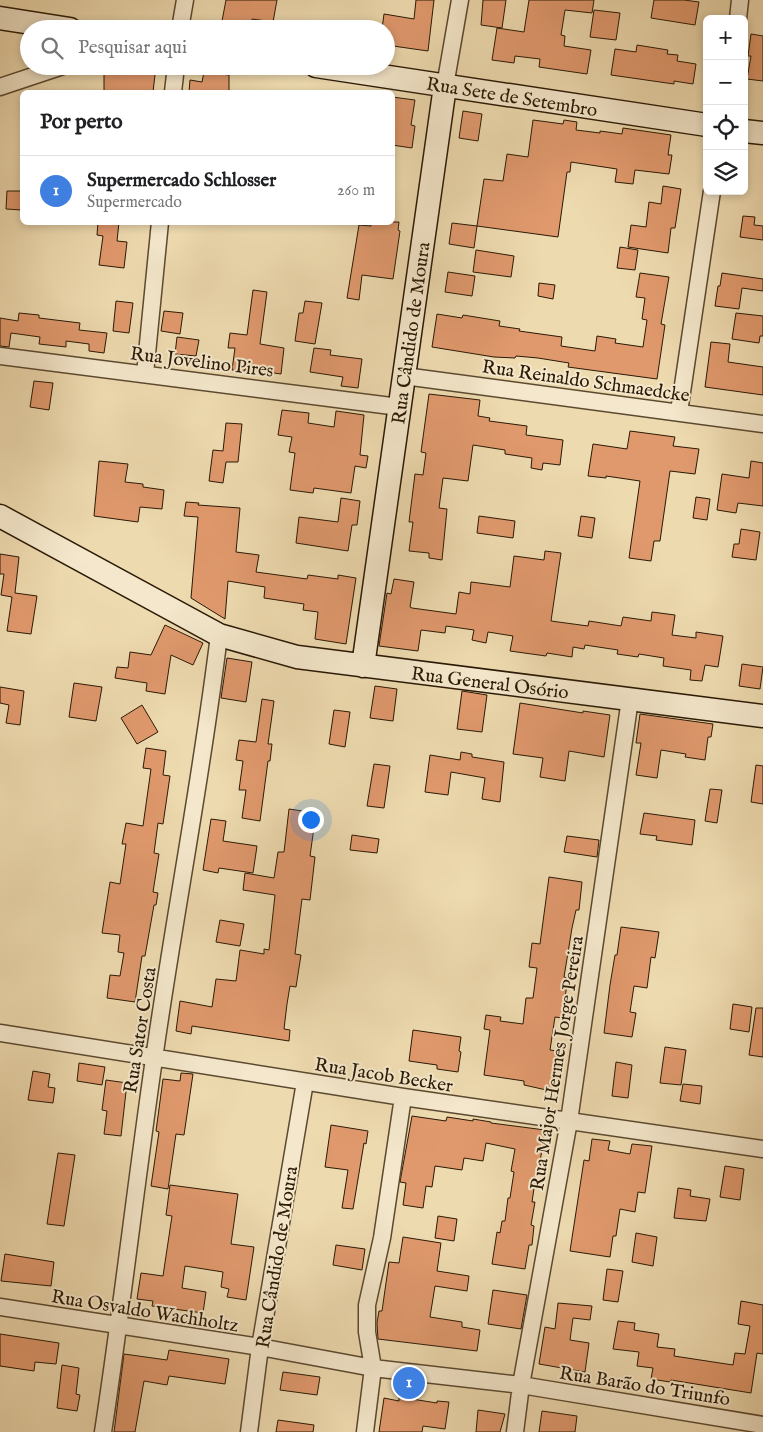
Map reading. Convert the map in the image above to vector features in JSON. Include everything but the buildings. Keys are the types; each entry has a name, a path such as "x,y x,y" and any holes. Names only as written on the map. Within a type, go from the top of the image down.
{"street":[{"path":"182,20 185,0"},
{"name":"Rua Cândido de Moura","path":"363,666 445,86 460,0"},
{"path":"738,15 740,0"},
{"path":"0,18 20,21"},
{"path":"0,87 35,75"},
{"path":"173,90 175,75"},
{"name":"Rua Sete de Setembro","path":"374,75 703,124"},
{"path":"748,131 763,133"},
{"path":"679,412 711,195"},
{"path":"144,374 160,225"},
{"name":"Rua Jovelino Pires","path":"0,356 399,407"},
{"name":"Rua Reinaldo Schmaedcke","path":"404,376 763,424"},
{"name":"Rua General Osório","path":"0,516 220,635 297,657 763,716"},
{"name":"Rua Sator Costa","path":"103,1432 119,1327 154,1057 199,780 220,635"},
{"name":"Rua Major Hermes Jorge Pereira","path":"515,1432 521,1385 569,1121 630,699"},
{"name":"Rua Jacob Becker","path":"0,1033 403,1098 763,1149"},
{"name":"Rua Cândido de Moura","path":"249,1432 260,1347 305,1082"},
{"path":"365,1432 373,1368 367,1332 367,1306 382,1238 403,1098"},
{"name":"Rua Osvaldo Wachholtz","path":"0,1307 119,1327 260,1347 373,1368 521,1385"},
{"name":"Rua Barão do Triunfo","path":"521,1385 763,1425"}],"place":[{"name":"Supermercado Schlosser","path":"409,1383"}]}
